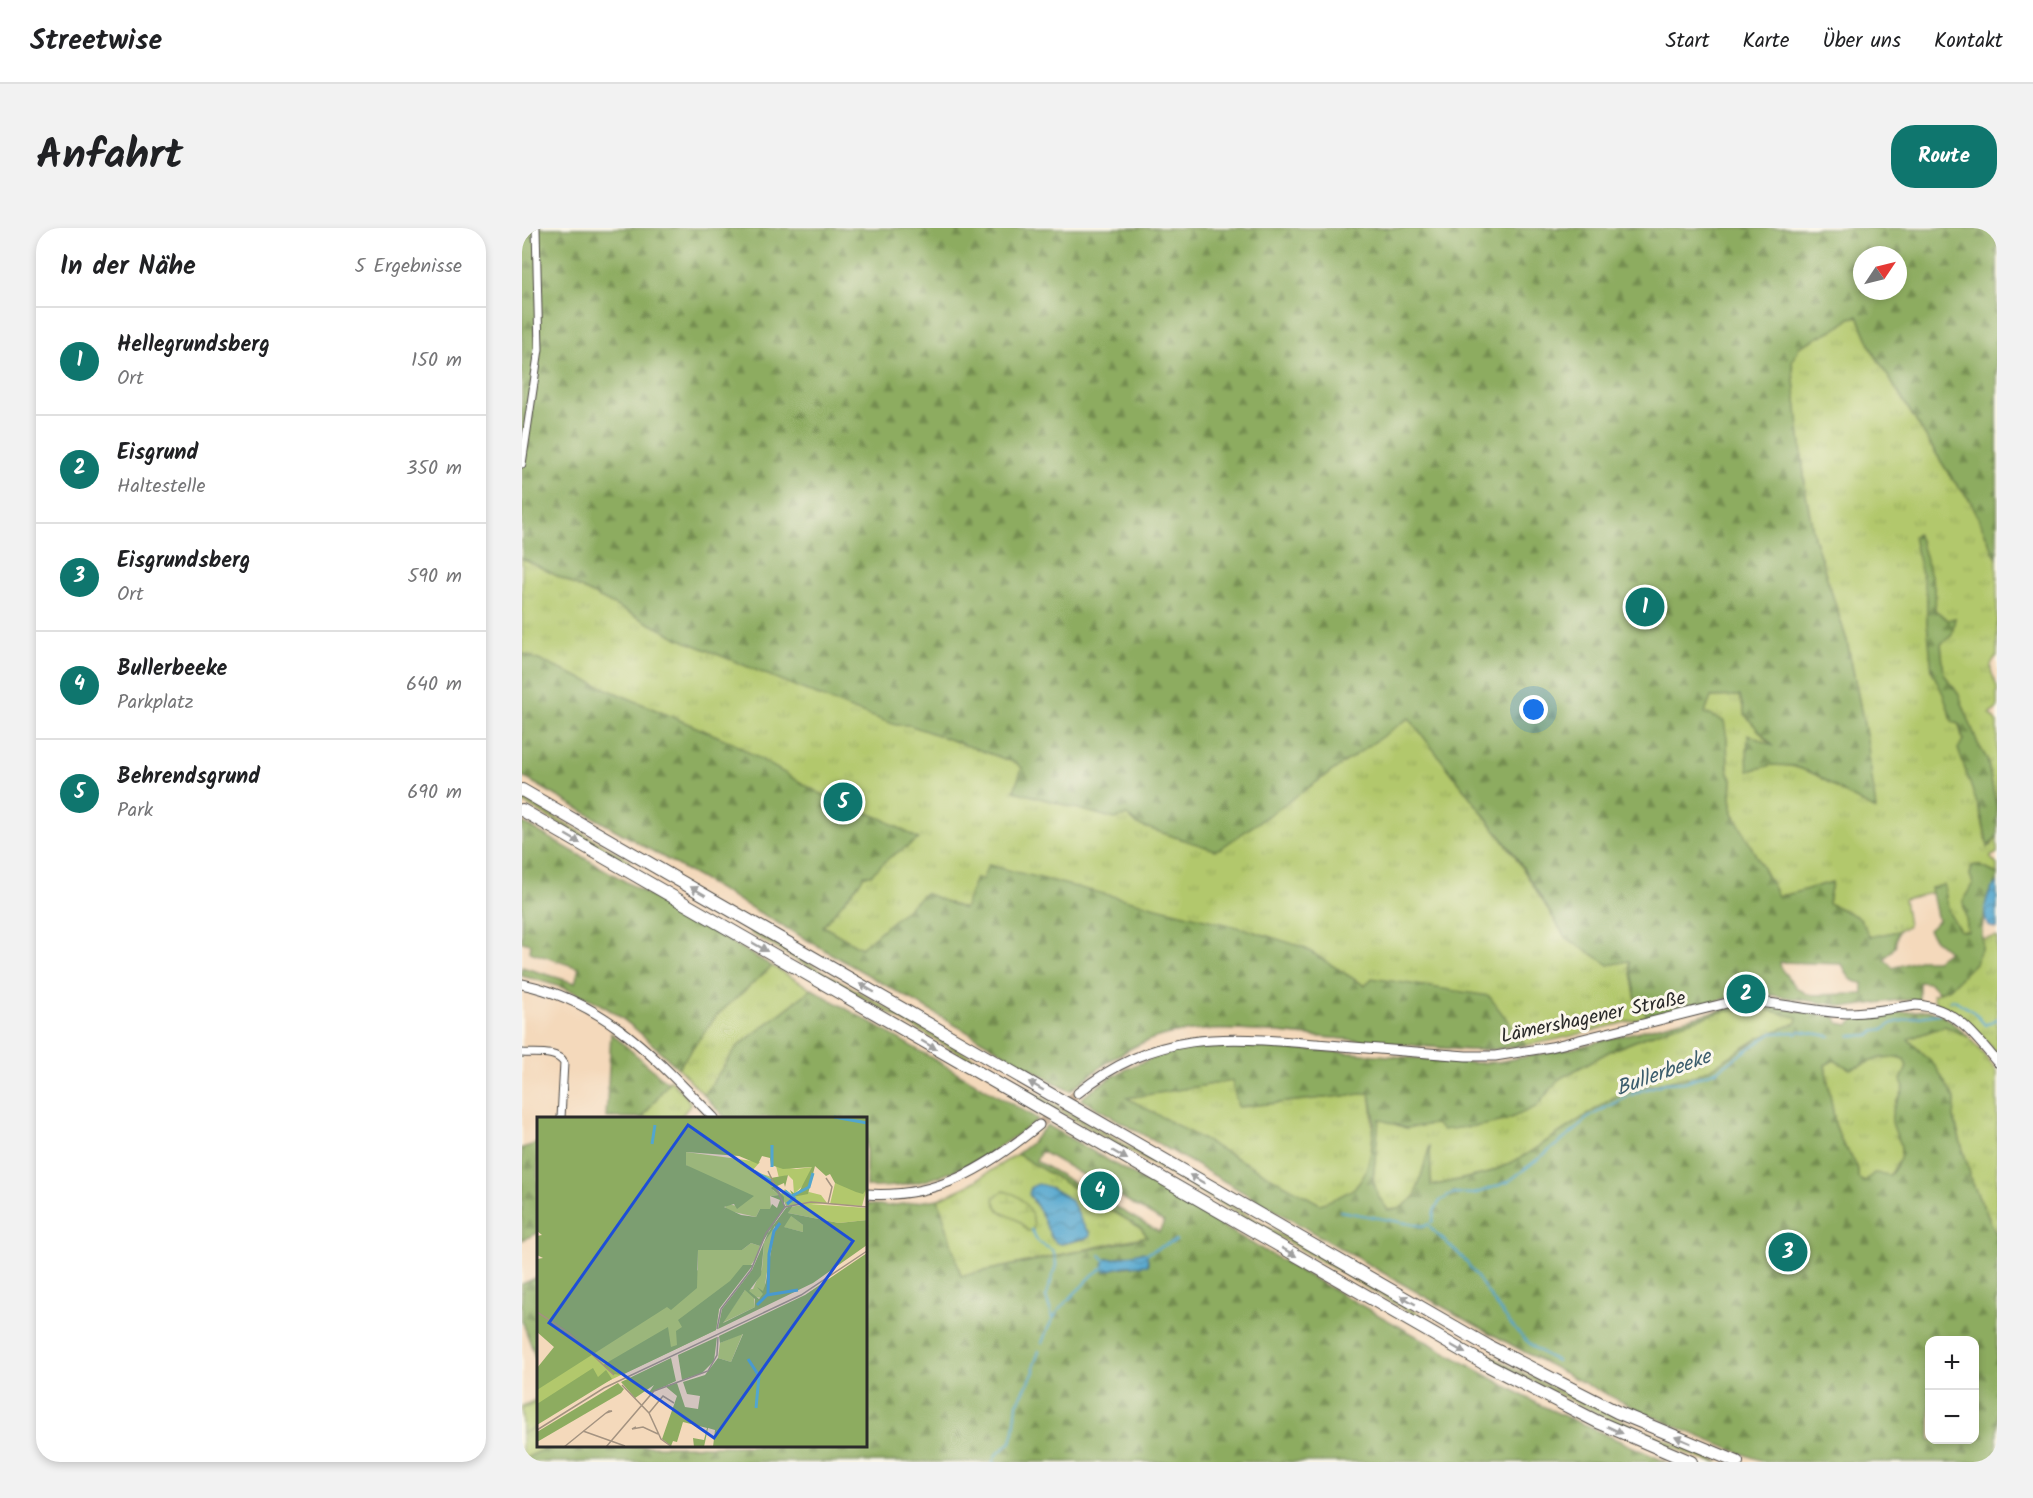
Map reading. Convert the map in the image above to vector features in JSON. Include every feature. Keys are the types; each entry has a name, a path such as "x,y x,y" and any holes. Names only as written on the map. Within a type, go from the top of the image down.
{"highway":[{"path":"522,790 1431,1313 1569,1388 1651,1427 1737,1462"},
{"path":"522,810 1443,1340 1543,1395 1637,1440 1691,1462"}],"main road":[{"path":"522,984 565,997 608,1020 645,1050 712,1117"},
{"name":"Lämershagener Straße","path":"1078,1093 1104,1074 1136,1056 1161,1047 1194,1040 1270,1040 1466,1056 1495,1056 1576,1041 1731,1002 1774,1003 1847,1013 1927,1005 1947,1013 1964,1024 1997,1062"},
{"path":"867,1194 910,1193 946,1184 988,1163 1040,1125"}],"street":[{"path":"522,464 539,349 536,228"},
{"path":"522,1053 555,1055 564,1063 561,1117"}],"green space":[{"path":"522,228 1997,228 1997,559 1970,500 1952,479 1873,352 1858,316 1850,318 1842,325 1799,347 1792,362 1806,494 1814,537 1847,641 1867,739 1876,810 1817,775 1794,766 1772,765 1748,771 1748,734 1773,746 1745,715 1740,696 1711,697 1705,713 1724,721 1728,770 1732,779 1733,813 1778,896 1832,882 1828,903 1860,918 1870,937 1898,931 1895,947 1884,959 1893,968 1919,960 1936,960 1948,951 1928,930 1938,921 1931,888 1944,885 1949,913 1960,931 1968,931 1963,901 1973,883 1970,875 1972,866 1978,865 1997,874 1997,883 1988,895 1982,929 1982,947 1975,963 1950,988 1938,992 1930,983 1919,982 1919,1000 1898,1000 1849,1007 1771,995 1743,995 1648,1016 1636,1000 1629,961 1609,965 1565,937 1515,855 1409,718 1215,850 1138,825 1127,815 1115,819 1014,791 1022,768 1016,763 909,725 896,725 851,709 680,639 522,558","holes":["1780,962 1842,964 1852,980 1863,983 1863,994 1808,995 1797,988 1781,969"]},
{"path":"1858,316 1873,352 1952,479 1970,500 1997,559 1997,656 1993,660 1991,671 1997,688 1997,709 1990,714 1997,723 1997,809 1987,759 1978,744 1959,695 1944,674 1941,644 1955,618 1948,620 1935,610 1934,586 1927,592 1930,645 1952,720 1959,725 1988,846 1991,846 1997,836 1997,853 1990,857 1997,865 1997,874 1978,865 1972,866 1970,875 1973,883 1963,902 1969,932 1960,932 1931,888 1932,893 1904,899 1908,926 1870,938 1860,918 1828,903 1832,882 1778,896 1733,813 1727,739 1705,713 1711,697 1740,696 1745,715 1774,748 1748,771 1771,765 1799,768 1826,780 1875,809 1867,739 1847,641 1814,537 1806,494 1792,362 1798,347 1842,325 1850,318"},
{"path":"522,530 1308,788 1409,717 1515,856 1565,937 1629,960 1636,1000 1648,1016 1560,1039 1514,1047 1470,1050 1251,1031 1189,1031 1154,1038 1131,1048 1070,1091 522,776"},
{"path":"1917,534 1934,586 1935,610 1948,620 1955,618 1952,635 1941,644 1944,674 1959,695 1978,744 1987,759 1997,809 1997,836 1988,847 1982,818 1958,749 1963,740 1960,725 1952,721 1944,696 1932,671 1927,596 1913,537"},
{"path":"522,653 729,741 819,793 883,819 919,839 890,857 871,875 864,875 823,926 861,948 925,893 964,909 976,878 982,880 988,865 1245,929 1303,947 1365,986 1372,978 1489,996 1525,1044 1496,1049 1470,1050 1261,1031 1217,1030 1174,1033 1131,1048 1110,1060 1070,1091 522,776"},
{"path":"522,798 629,860 628,863 522,802"},
{"path":"522,822 772,966 716,1016 678,1068 634,1028 605,1007 565,988 522,976 522,967 575,983 579,968 530,952 531,944 522,942"},
{"path":"751,930 1511,1367 1614,1417 1719,1462 1695,1457 1629,1428 1505,1367 750,933"},
{"path":"1997,937 1997,1054 1963,1017 1936,1003 1933,995 1950,988 1982,947 1982,939"},
{"path":"772,966 812,989 737,1047 704,1095 678,1068 716,1016"},
{"path":"812,989 1038,1119 995,1149 961,1168 906,1185 867,1187 867,1117 724,1117 704,1095 737,1047"},
{"path":"1744,1006 1775,1007 1836,1017 1839,1023 1848,1025 1860,1016 1927,1010 1944,1016 1969,1037 1945,1026 1908,1039 1936,1067 1955,1100 1954,1119 1969,1176 1997,1236 1997,1462 1765,1462 1715,1443 1617,1399 1521,1350 1081,1099 1107,1080 1135,1065 1165,1054 1196,1048 1259,1047 1474,1063 1497,1062 1574,1048 1732,1007","holes":["1744,1009 1768,1010 1797,1017 1796,1023 1759,1038 1712,1068 1694,1076 1642,1087 1616,1096 1527,1154 1485,1174 1431,1186 1430,1145 1415,1197 1399,1209 1388,1210 1378,1196 1373,1180 1379,1119 1406,1128 1435,1124 1442,1130 1504,1121 1536,1107 1559,1079 1610,1051 1673,1026 1721,1012","1880,1058 1904,1059 1907,1067 1901,1080 1904,1087 1894,1107 1892,1117 1893,1127 1901,1145 1901,1154 1890,1175 1874,1173 1864,1182 1858,1178 1858,1170 1843,1145 1835,1124 1825,1065 1834,1060 1850,1069","1232,1081 1238,1107 1370,1093 1374,1116 1372,1144 1368,1165 1354,1188 1320,1204 1127,1098"]},
{"path":"1744,1009 1768,1010 1797,1016 1797,1023 1759,1038 1712,1068 1694,1076 1642,1087 1616,1096 1527,1154 1485,1174 1431,1186 1430,1148 1415,1197 1399,1209 1388,1210 1378,1196 1373,1180 1379,1118 1406,1128 1536,1107 1559,1079 1610,1051 1673,1026 1721,1012"},
{"path":"1945,1026 1969,1037 1997,1071 1997,1236 1969,1175 1954,1119 1955,1100 1908,1039"},
{"path":"611,1033 668,1083 643,1117 606,1117"},
{"path":"1880,1058 1904,1059 1907,1067 1904,1074 1903,1093 1896,1101 1897,1137 1901,1143 1901,1159 1890,1175 1864,1182 1858,1178 1858,1170 1843,1145 1835,1124 1825,1065 1834,1060 1850,1069"},
{"path":"670,1080 691,1104 681,1117 643,1117"},
{"path":"1232,1081 1239,1107 1370,1093 1372,1143 1367,1169 1361,1180 1347,1193 1320,1204 1126,1098"},
{"path":"1047,1125 1305,1274 1538,1404 1666,1462 522,1462 548,1447 867,1447 867,1204 888,1206 938,1199 961,1276 1147,1236 1141,1228 1017,1154 1031,1143","holes":["1041,1151 1164,1222 1159,1232 1036,1161","1146,1253 1148,1260 1132,1266 1110,1269 1108,1258"]},
{"path":"537,1143 537,1233 522,1240 522,1148"},
{"path":"1017,1154 1141,1228 1147,1236 961,1276 938,1199 967,1186","holes":["1051,1187 1090,1232 1085,1239 1057,1243 1033,1202"]},
{"path":"1004,1191 1017,1196 1027,1207 1032,1216 1033,1230 1028,1231 1021,1223 1006,1215 996,1206 994,1200 996,1196"},
{"path":"537,1277 537,1361 522,1320 522,1284"},
{"path":"537,1399 537,1447 548,1447 522,1460 522,1406"},
{"path":"537,1402 537,1427 522,1433 522,1409"}],"water":[{"path":"1997,883 1997,929 1988,926 1985,909 1990,892"},
{"path":"1038,1184 1054,1189 1069,1199 1090,1233 1090,1237 1062,1244 1057,1243 1051,1237 1039,1209 1029,1194 1031,1187"},
{"path":"1141,1252 1147,1253 1148,1265 1125,1266 1105,1271 1103,1264 1108,1258 1113,1259"}],"waterway":[{"name":"Bullerbeeke","path":"1951,1001 1953,999 1975,1013 1985,1025 1997,1019"},
{"name":"Bullerbeeke","path":"1850,1036 1870,1035 1893,1023 1939,1014"},
{"name":"Bullerbeeke","path":"1431,1222 1440,1201 1454,1193 1474,1194 1508,1182 1577,1129 1585,1120 1637,1092 1665,1083 1684,1082 1716,1071 1772,1033 1794,1032 1796,1034 1800,1031 1830,1036"},
{"path":"1340,1211 1422,1226 1428,1224 1463,1258 1517,1332 1542,1353 1557,1361"},
{"path":"1032,1230 1038,1242 1052,1250 1055,1256 1056,1265 1046,1297 1053,1318"},
{"name":"Bullerbeeke","path":"1145,1254 1176,1240"},
{"path":"1100,1255 1106,1261"},
{"name":"Bullerbeeke","path":"1042,1343 1060,1308 1094,1274 1107,1266"},
{"name":"Bullerbeeke","path":"993,1462 995,1456 1011,1442 1017,1404 1034,1372 1039,1351"}],"tunnel":[{"path":"1039,1125 1078,1093"}],"place":[{"name":"Hellegrundsberg","path":"1645,607"},
{"name":"Behrendsgrund","path":"843,802"},
{"name":"Eisgrund","path":"1746,994"},
{"name":"Bullerbeeke","path":"1100,1191"},
{"name":"Eisgrundsberg","path":"1788,1252"}]}
